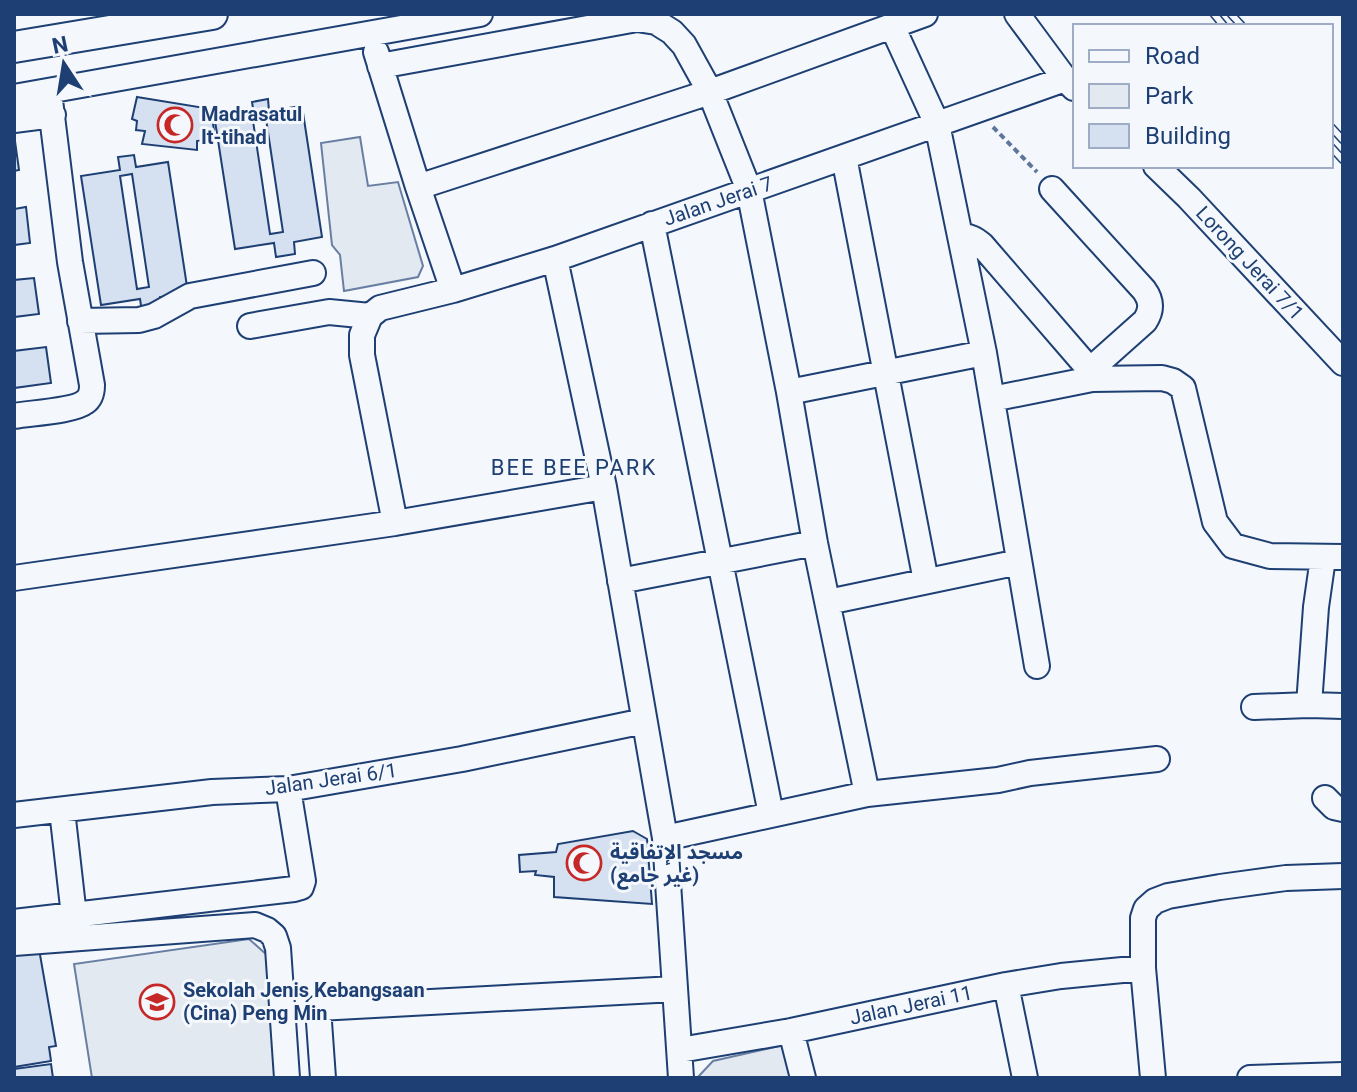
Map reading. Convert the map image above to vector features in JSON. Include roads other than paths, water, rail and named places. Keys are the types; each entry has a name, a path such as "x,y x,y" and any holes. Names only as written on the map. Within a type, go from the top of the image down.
{"main road":[{"path":"14,47 212,14"}],"street":[{"path":"14,120 51,104 371,34 480,14"},
{"path":"418,187 710,92 925,14"},
{"path":"1017,14 1070,84"},
{"path":"380,66 637,19 656,22 672,32 684,45 702,74 749,190 815,543 867,794"},
{"path":"892,26 937,124 984,353 1037,666"},
{"path":"371,34 453,290"},
{"name":"Jalan Jerai 7","path":"370,316 380,308 555,259 977,110 1070,84"},
{"path":"14,97 51,104"},
{"path":"14,416 70,408 86,401 92,394 70,262 51,104"},
{"path":"844,157 926,581"},
{"name":"Lorong Jerai 7/1","path":"1158,168 1343,363"},
{"path":"1052,189 1144,290 1150,303 1145,321 1091,375"},
{"path":"652,224 771,814"},
{"path":"961,237 968,237 982,245 1091,375"},
{"path":"555,259 604,487 665,838 681,1078"},
{"path":"80,321 139,320 154,316 190,296 313,273"},
{"path":"250,326 329,312 370,316 362,335 362,355 395,523"},
{"path":"789,392 984,353"},
{"path":"992,399 1091,375 1162,378 1183,388 1215,522 1233,546 1270,556 1333,558 1316,607 1309,705"},
{"path":"14,578 395,523 604,487"},
{"path":"620,581 815,543"},
{"path":"828,602 1019,562"},
{"path":"1254,707 1343,706"},
{"name":"Jalan Jerai 6/1","path":"14,815 212,792 288,789 462,759 644,721"},
{"path":"665,838 867,794 1157,759"},
{"path":"14,922 301,887 303,881 288,789"},
{"path":"62,810 74,916"},
{"path":"1153,1078 1143,968 1143,918 1146,909 1168,896 1220,887 1286,878 1343,876"},
{"path":"14,943 206,927 255,925 267,930 274,936 278,948 287,1078"},
{"name":"Jalan Jerai 11","path":"680,1050 791,1031 1006,985 1143,968"},
{"path":"1006,985 1025,1078"},
{"path":"323,1078 318,1008 675,989"},
{"path":"791,1031 803,1078"},
{"path":"1250,1078 1343,1075"}],"railway":[{"path":"1214,14 1222,24"},
{"path":"1231,14 1240,24"},
{"path":"1333,129 1343,140"},
{"path":"1333,149 1343,160"}],"place":[{"name":"Madrasatul It-tihad","path":"175,125"},
{"name":"مسجد الإتفاقية (غير جامع)","path":"584,863"},
{"name":"Sekolah Jenis Kebangsaan (Cina) Peng Min","path":"157,1002"}],"district":[{"name":"BEE BEE PARK","path":"574,467"}]}
